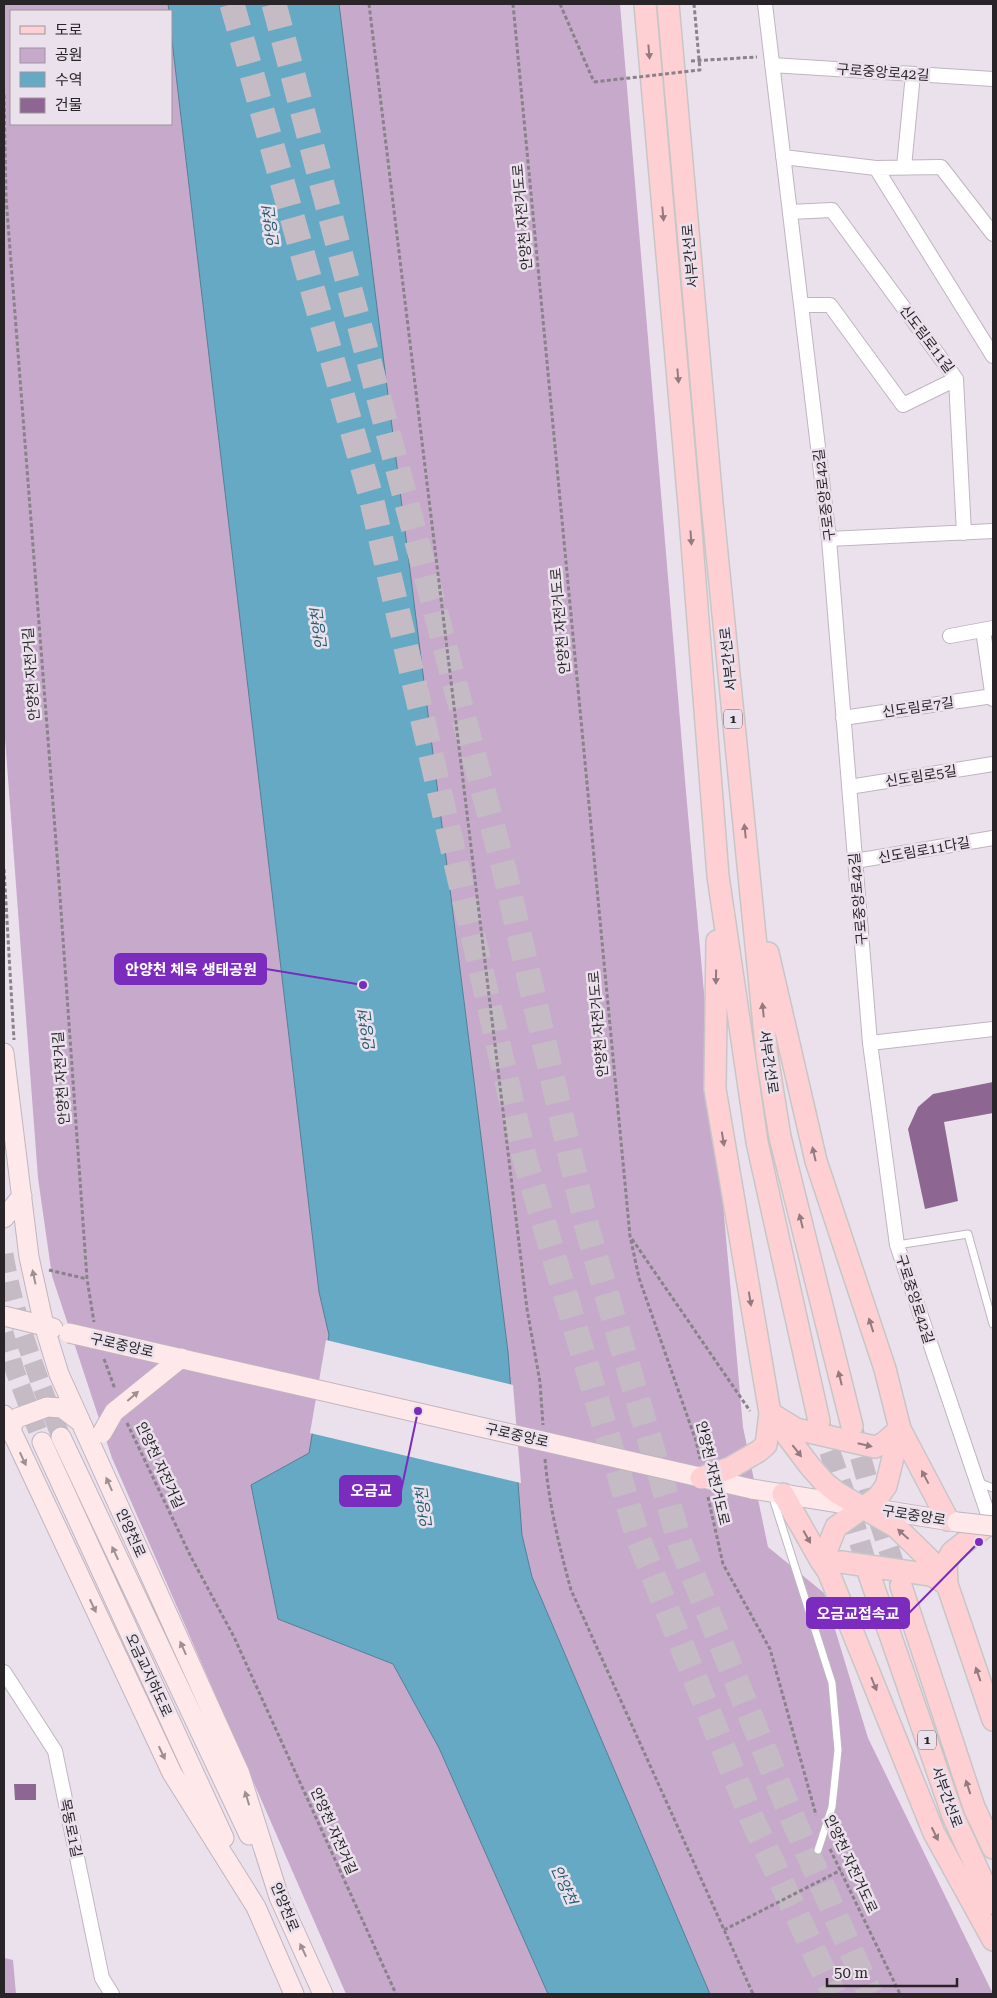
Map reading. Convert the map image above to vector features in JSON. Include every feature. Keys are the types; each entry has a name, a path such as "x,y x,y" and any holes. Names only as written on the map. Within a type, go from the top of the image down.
{"main road":[{"name":"서부간선로","path":"645,4 689,505 718,876 757,1142 819,1421"},
{"name":"서부간선로","path":"668,4 711,494 767,1056 780,1137 852,1426"},
{"path":"748,865 816,1161 885,1369 900,1429 952,1521"},
{"path":"703,1479 730,1468 766,1445 715,1089 718,876"},
{"name":"안양천로","path":"4,1052 29,1257 44,1325 60,1374 79,1421 240,1774 279,1897 323,1994"},
{"path":"4,1218 22,1196"},
{"name":"구로중앙로","path":"4,1316 69,1333 703,1479 752,1489 991,1527"},
{"path":"95,1453 102,1434 114,1412 181,1358"},
{"path":"11,1433 13,1423 17,1418 47,1407 62,1408 79,1421"},
{"name":"안양천로","path":"4,1415 172,1773 256,1907 294,1994"},
{"path":"763,1416 796,1429 875,1448 900,1429"},
{"path":"763,1416 824,1482 836,1492 896,1527 930,1560 948,1584"},
{"path":"828,1571 827,1549 836,1527 878,1497 886,1486 900,1429"},
{"name":"오금교지하도로","path":"60,1437 279,1897"},
{"name":"오금교지하도로","path":"42,1442 256,1907"},
{"path":"777,1493 828,1571 934,1833 993,1940"},
{"path":"991,1527 952,1552 946,1563 948,1584 993,1720"},
{"path":"828,1571 834,1563 841,1562 931,1575 948,1584"},
{"name":"서부간선로","path":"869,1574 953,1816 993,1903"},
{"name":"서부간선로","path":"901,1586 974,1807 993,1848"}],"street":[{"name":"구로중앙로42길","path":"765,4 829,539 870,1043 897,1245 991,1527"},
{"name":"구로중앙로42길","path":"771,61 993,79"},
{"path":"904,167 913,74"},
{"path":"783,156 876,168 941,167 993,234"},
{"path":"876,168 993,356"},
{"name":"신도림로11길","path":"790,212 832,210 956,379 964,533"},
{"path":"801,305 830,306 902,405 956,379"},
{"path":"829,539 993,531"},
{"path":"950,636 988,629"},
{"name":"신도림로7길","path":"844,718 993,697 988,629"},
{"name":"신도림로5길","path":"849,787 993,764"},
{"name":"신도림로11다길","path":"855,861 993,838"},
{"path":"870,1043 993,1029"},
{"name":"목동로1길","path":"4,1672 55,1751 102,1978 112,1994"}],"lane":[{"path":"897,1245 968,1234 993,1324"},
{"path":"976,1481 993,1488"},
{"path":"777,1493 832,1683 838,1750 832,1807 818,1850"}],"path":[{"path":"369,4 526,1299 540,1382"},
{"name":"안양천 자전거도로","path":"513,4 630,1236 639,1278 696,1440 723,1564 770,1649 823,1834 900,1994"},
{"path":"560,4 594,82 700,70 694,4"},
{"path":"711,59 771,61"},
{"name":"안양천 자전거길","path":"4,95 6,198 59,878 87,1279 94,1324"},
{"path":"630,1236 732,1388 763,1416"},
{"path":"44,1269 87,1279"},
{"path":"101,1350 116,1393"},
{"name":"안양천 자전거길","path":"126,1419 191,1557 234,1637 396,1994"},
{"path":"548,1496 554,1530 571,1590 753,1994"},
{"path":"724,1930 841,1870"}],"green space":[{"path":"4,4 620,4 686,792 743,1427 768,1547 824,1593 868,1738 993,1994 346,1994 112,1458 52,1276 38,1178 4,725"},
{"path":"4,1958 13,1960 16,1994 4,1994"}],"water":[{"name":"안양천","path":"168,4 339,4 508,1352 522,1535 532,1577 710,1994 548,1994 439,1748 393,1664 278,1619 251,1485 309,1453 329,1335 319,1292 172,41 172,10 169,10"}],"pier":[{"path":"326,1340 513,1385 521,1483 310,1433"}],"building":[{"path":"993,1082 993,1113 944,1122 958,1201 925,1209 908,1129 918,1107 933,1094"},
{"path":"14,1784 36,1784 36,1800 15,1800"}],"tunnel":[{"path":"232,4 371,497 525,1160 638,1538 752,1819 834,1994"},
{"path":"274,4 504,869 587,1228 681,1546 788,1808 870,1994"},
{"path":"4,1254 20,1324 61,1437"},
{"path":"4,1333 15,1371 42,1442"},
{"path":"819,1421 851,1512 869,1574"},
{"path":"852,1426 874,1505 901,1586"}],"place":[{"name":"안양천 체육 생태공원","path":"363,985"},
{"name":"오금교","path":"418,1411"},
{"name":"오금교접속교","path":"979,1542"}]}
